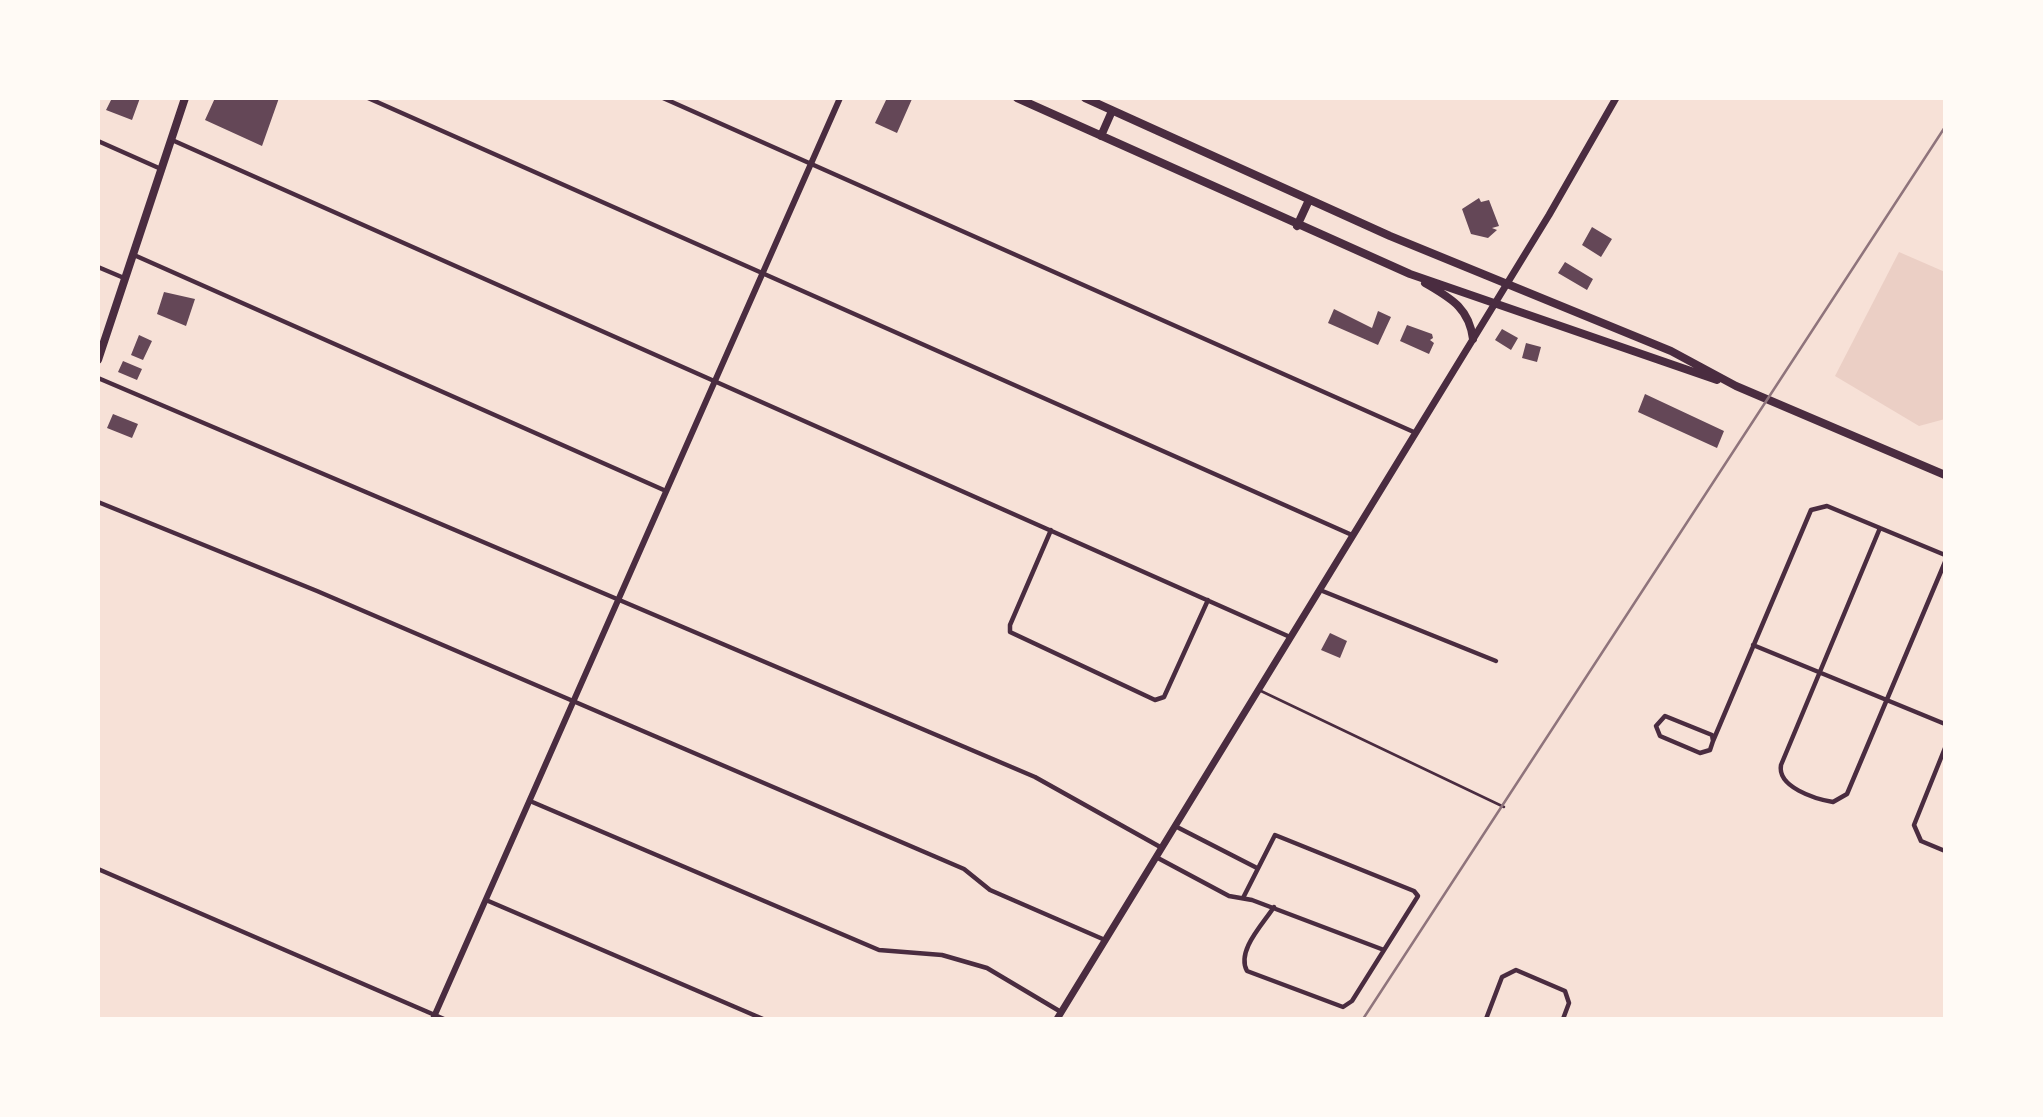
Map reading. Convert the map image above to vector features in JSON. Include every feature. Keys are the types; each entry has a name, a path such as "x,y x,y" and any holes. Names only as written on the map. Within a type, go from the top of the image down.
{"main road":[{"path":"98,360 185,98"},
{"path":"1017,98 1297,226 1410,274 1640,356 1736,386"},
{"path":"1085,98 1505,285 1671,351 1736,386 1945,475"},
{"path":"1059,1016 1416,433 1616,98"},
{"path":"1101,136 1112,111"},
{"path":"1297,226 1309,200"},
{"path":"1410,274 1461,306 1467,314 1473,339"}],"street":[{"path":"368,98 1353,535"},
{"path":"663,98 1416,433"},
{"path":"434,1017 840,98"},
{"path":"171,140 1291,637"},
{"path":"98,141 161,169"},
{"path":"133,255 666,491"},
{"path":"98,267 125,279"},
{"path":"98,378 1035,777 1162,848"},
{"path":"98,502 573,701 964,869 990,890 1105,940"},
{"path":"1713,741 1712,735 1669,716 1661,718 1656,726 1657,734 1662,738 1700,753 1707,752 1713,741 1811,510 1827,506 1945,555"},
{"path":"1880,528 1780,770 1786,784 1826,801 1838,802 1847,794 1945,562"},
{"path":"1051,530 1010,625 1010,632 1154,700 1164,696 1208,600"},
{"path":"1320,590 1496,660"},
{"path":"1753,645 1945,724"},
{"path":"1945,748 1913,825 1921,841 1945,850"},
{"path":"530,801 878,950 942,955 987,968 1059,1016"},
{"path":"1175,826 1257,868"},
{"path":"1243,898 1275,835 1414,891 1417,900 1352,1001 1343,1006 1250,973 1243,962 1244,953 1274,907"},
{"path":"1156,857 1228,896 1274,907 1384,950"},
{"path":"98,869 434,1017 444,1019"},
{"path":"486,900 763,1019"},
{"path":"1486,1019 1502,977 1516,970 1565,991 1569,1003 1563,1019"}],"lane":[{"path":"1258,690 1504,807"}],"shaded area":[{"path":"1899,252 1945,272 1945,419 1919,426 1835,376"}],"building":[{"path":"112,98 140,98 132,120 106,110"},
{"path":"215,98 279,98 262,146 205,120"},
{"path":"887,98 912,99 897,133 875,123"},
{"path":"1479,198 1481,202 1489,200 1499,226 1492,228 1497,230 1488,238 1471,234 1462,209"},
{"path":"1592,227 1612,239 1601,257 1582,245"},
{"path":"1565,262 1593,279 1587,290 1558,273"},
{"path":"164,292 195,299 186,326 157,314"},
{"path":"1334,309 1372,328 1378,311 1391,317 1378,345 1328,323"},
{"path":"1407,325 1432,334 1433,338 1430,340 1434,343 1429,354 1400,341"},
{"path":"1502,329 1518,338 1511,350 1495,340"},
{"path":"139,335 152,341 143,360 131,355"},
{"path":"1526,343 1541,347 1537,362 1522,358"},
{"path":"123,361 142,369 137,380 118,372"},
{"path":"1645,394 1724,431 1717,448 1638,412"},
{"path":"113,414 138,424 132,438 107,428"},
{"path":"1330,633 1347,641 1340,658 1321,650"}],"railway":[{"path":"1363,1019 1945,127"}]}
